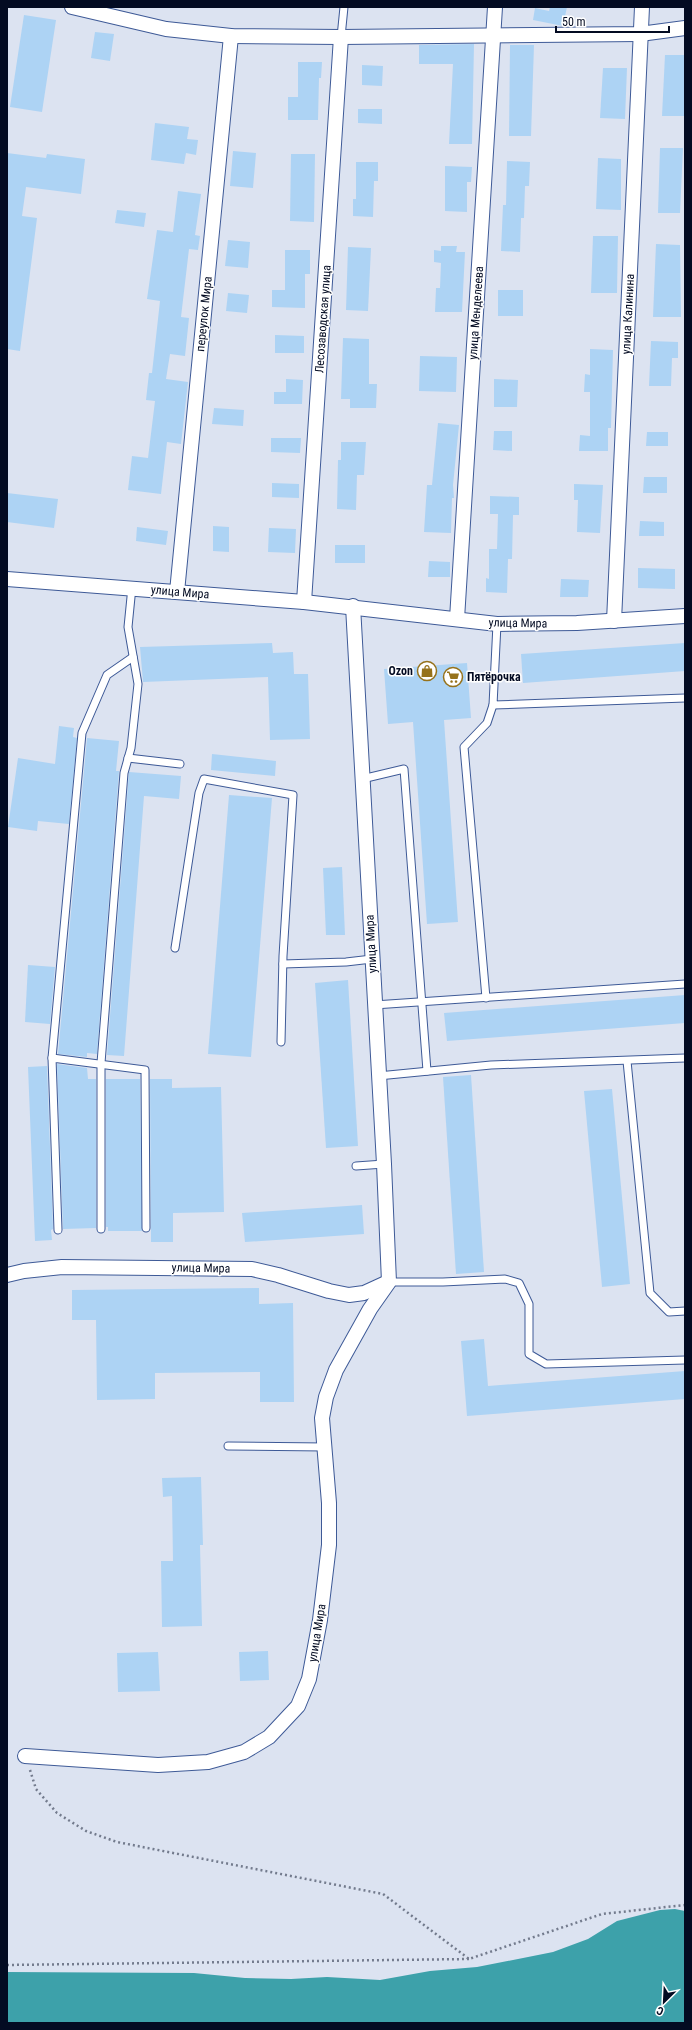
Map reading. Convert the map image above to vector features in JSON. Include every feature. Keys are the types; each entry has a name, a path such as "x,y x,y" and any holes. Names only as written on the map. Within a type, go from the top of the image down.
{"street":[{"path":"72,7 166,29 231,36 341,37 493,34 640,34 685,28"},
{"name":"улица Менделеева","path":"456,619 495,7"},
{"name":"улица Калинина","path":"614,621 642,7"},
{"name":"переулок Мира","path":"177,592 231,36"},
{"name":"Лесозаводская улица","path":"304,602 341,37"},
{"name":"улица Мира","path":"7,579 132,587 353,606 497,624 614,621 685,616"},
{"name":"улица Мира","path":"25,1756 158,1765 208,1762 244,1752 269,1737 286,1721 298,1706 309,1679 320,1620 329,1545 329,1503 322,1418 326,1397 336,1370 370,1309 389,1282 384,1164 353,606"},
{"name":"улица Мира","path":"7,1275 24,1271 62,1267 252,1269 278,1275 329,1291 349,1295 364,1294 389,1282"}],"lane":[{"path":"341,37 344,7"},
{"path":"101,1229 101,1063 124,773 131,748 138,684 128,628 132,587"},
{"path":"486,998 464,747 487,724 493,705 497,624"},
{"path":"58,1230 52,1058 82,733 107,675 133,657"},
{"path":"493,705 685,698"},
{"path":"128,758 180,764"},
{"path":"362,779 404,769 427,1071"},
{"path":"175,948 199,793 204,779 293,795 282,964 281,1042"},
{"path":"282,964 346,962 372,959"},
{"path":"374,1005 422,1003 685,984"},
{"path":"52,1058 101,1063 145,1070 146,1228"},
{"path":"378,1076 491,1065 685,1058"},
{"path":"627,1060 650,1293 669,1312 685,1311"},
{"path":"356,1166 384,1164"},
{"path":"389,1282 443,1282 505,1279 519,1283 529,1304 529,1354 546,1364 685,1360"},
{"path":"228,1446 325,1447"}],"path":[{"path":"25,1756 36,1788 58,1813 86,1831 117,1842 383,1894 469,1959"},
{"path":"7,1965 469,1959 602,1914 685,1905"}],"water":[{"path":"675,1909 685,1911 685,2023 7,2023 7,1972 194,1973 245,1978 291,1979 327,1977 380,1980 430,1971 477,1967 553,1952 588,1939 617,1921 660,1910"}],"building":[{"path":"550,7 567,7 563,26 533,20 535,8 549,11"},
{"path":"24,15 56,20 42,112 10,107"},
{"path":"95,32 114,34 110,61 91,58"},
{"path":"474,44 472,144 449,144 453,64 419,64 419,45"},
{"path":"510,45 534,45 531,136 509,136"},
{"path":"665,55 685,55 685,116 662,116"},
{"path":"298,62 322,62 321,78 319,78 318,120 288,120 288,97 298,97"},
{"path":"362,65 383,66 382,86 362,85"},
{"path":"603,68 627,68 625,119 600,118"},
{"path":"358,109 382,109 382,124 358,123"},
{"path":"155,123 189,127 187,139 198,140 196,155 186,153 184,164 151,160"},
{"path":"660,148 683,148 680,213 658,213"},
{"path":"233,151 256,153 253,188 230,186"},
{"path":"7,153 46,158 47,154 85,159 81,194 26,187 22,216 37,218 20,351 7,349"},
{"path":"291,154 315,154 314,222 290,221"},
{"path":"598,158 621,159 621,210 596,209"},
{"path":"507,161 530,162 529,186 525,186 524,218 521,218 520,252 501,251 503,205 506,205"},
{"path":"356,162 378,162 378,181 374,181 373,217 353,216 353,199 356,199"},
{"path":"445,166 472,167 471,182 467,182 467,212 445,211"},
{"path":"178,191 201,194 195,235 200,236 198,250 189,249 181,317 189,318 185,356 170,354 166,379 188,382 181,444 167,442 161,494 128,490 132,456 148,458 155,401 146,400 149,373 152,373 160,301 147,299 157,230 173,232"},
{"path":"117,210 146,213 144,227 115,223"},
{"path":"593,236 618,236 617,293 591,293"},
{"path":"228,240 250,242 248,268 225,266"},
{"path":"656,244 680,245 681,317 653,317"},
{"path":"441,246 457,246 456,252 465,252 462,312 435,312 436,288 440,288 441,263 434,262 434,250 441,251"},
{"path":"348,247 371,248 368,311 346,310"},
{"path":"285,250 310,250 310,274 305,274 305,308 272,307 272,290 285,290"},
{"path":"498,290 523,290 523,316 498,316"},
{"path":"228,293 249,295 247,313 226,311"},
{"path":"275,335 304,336 304,353 275,353"},
{"path":"343,338 369,339 369,384 377,384 376,408 350,408 350,399 341,399"},
{"path":"651,341 678,342 678,358 672,358 671,386 649,386"},
{"path":"590,349 613,350 611,428 608,428 608,451 579,451 580,435 590,436 590,392 584,392 585,374 590,375"},
{"path":"420,356 457,357 456,392 419,391"},
{"path":"286,379 303,380 302,404 274,404 274,392 286,392"},
{"path":"494,379 518,380 517,407 494,407"},
{"path":"214,408 244,410 243,426 212,424"},
{"path":"438,423 459,425 453,485 454,498 452,498 451,533 424,532 427,485 432,485"},
{"path":"494,431 512,431 512,451 493,450"},
{"path":"647,432 668,432 668,446 646,446"},
{"path":"271,438 301,438 300,453 271,452"},
{"path":"341,442 366,442 364,475 357,475 356,510 337,509 338,460 341,460"},
{"path":"644,477 667,477 667,493 643,493"},
{"path":"272,483 299,484 299,498 272,497"},
{"path":"574,484 603,485 600,533 577,532 578,500 574,500"},
{"path":"7,493 58,499 54,528 7,522"},
{"path":"490,496 519,497 519,515 513,515 512,559 508,559 507,593 486,592 486,578 489,579 489,549 497,549 498,514 490,514"},
{"path":"640,521 664,522 664,536 639,536"},
{"path":"213,526 229,527 229,552 213,551"},
{"path":"137,527 168,531 166,545 136,541"},
{"path":"269,528 296,529 295,553 268,552"},
{"path":"335,545 365,545 365,563 335,563"},
{"path":"429,561 450,562 450,577 428,577"},
{"path":"638,568 675,569 675,589 638,588"},
{"path":"561,579 589,580 588,597 560,597"},
{"path":"272,643 273,653 293,652 294,674 308,674 310,739 270,740 268,677 143,682 140,647"},
{"path":"685,643 685,671 523,683 521,654"},
{"path":"467,663 471,718 444,720 458,922 427,924 413,722 388,724 384,669"},
{"path":"59,726 74,728 73,737 77,738 69,824 38,821 37,831 8,827 18,758 55,764"},
{"path":"87,738 119,741 116,771 119,771 97,1054 87,1053 87,1057 58,1054"},
{"path":"212,754 276,761 275,776 211,770"},
{"path":"129,772 181,776 179,799 144,796 124,1056 107,1055"},
{"path":"229,795 272,798 251,1057 208,1054"},
{"path":"342,867 345,935 326,935 323,868"},
{"path":"28,965 55,967 50,1024 25,1022"},
{"path":"348,980 358,1146 326,1148 315,983"},
{"path":"685,995 685,1023 447,1041 444,1013"},
{"path":"57,1064 87,1068 88,1079 96,1079 96,1228 63,1229"},
{"path":"47,1066 53,1229 51,1230 52,1240 35,1241 28,1067"},
{"path":"471,1075 484,1272 456,1274 443,1077"},
{"path":"106,1079 140,1079 142,1231 108,1231 108,1227 106,1227"},
{"path":"150,1079 172,1079 172,1088 221,1087 224,1212 173,1213 173,1242 151,1242"},
{"path":"612,1089 630,1284 602,1287 584,1091"},
{"path":"362,1205 364,1234 245,1242 242,1213"},
{"path":"259,1288 259,1304 293,1303 294,1402 260,1402 260,1372 155,1373 155,1399 97,1400 96,1320 72,1320 72,1290"},
{"path":"484,1339 488,1386 685,1371 685,1399 467,1416 461,1341"},
{"path":"201,1477 203,1545 200,1545 202,1626 162,1627 161,1561 173,1561 172,1496 163,1497 162,1478"},
{"path":"268,1651 269,1680 240,1681 239,1652"},
{"path":"158,1652 160,1691 118,1692 117,1653"}],"place":[{"name":"Ozon","path":"427,671"},
{"name":"Пятёрочка","path":"453,677"}]}
